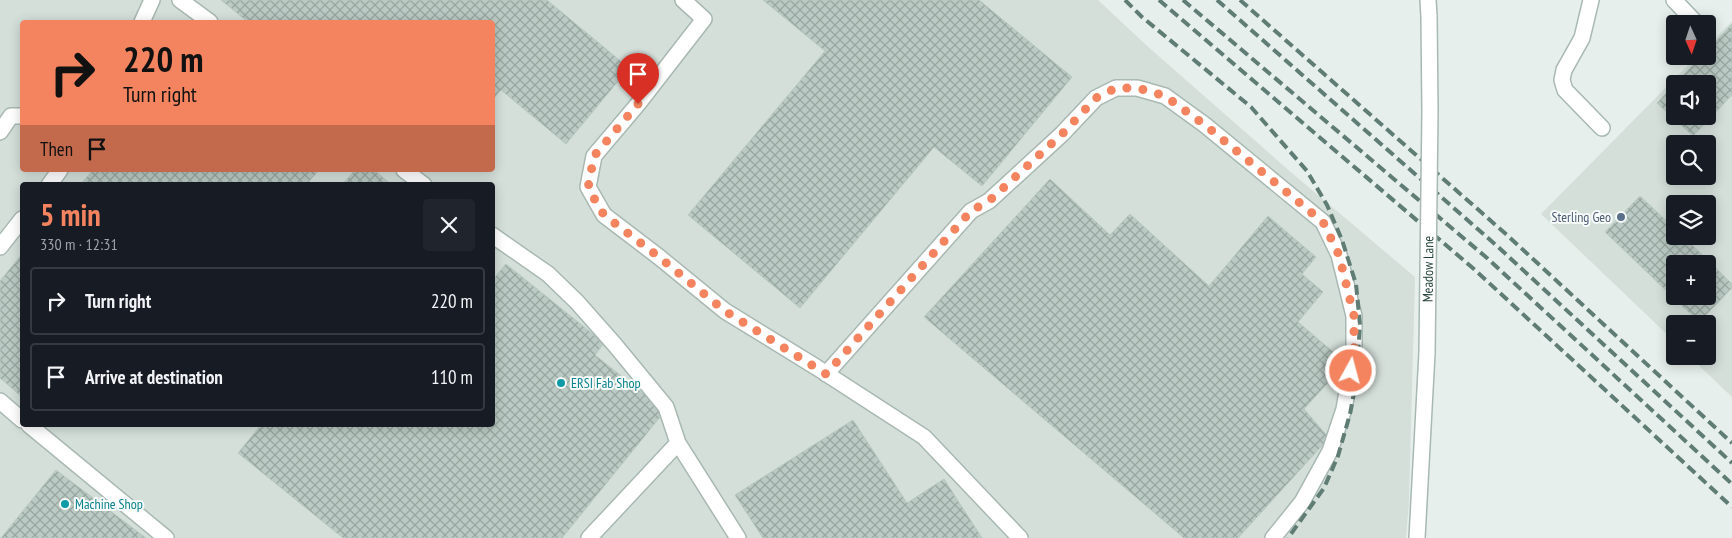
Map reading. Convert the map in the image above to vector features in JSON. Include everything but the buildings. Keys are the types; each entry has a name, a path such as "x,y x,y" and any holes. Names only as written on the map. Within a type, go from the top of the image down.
{"street":[{"path":"143,20 152,0"},
{"path":"180,0 207,20"},
{"path":"682,0 704,19 638,104 594,156 588,188 604,215 725,311 924,437 1020,538"},
{"name":"Meadow Lane","path":"1417,538 1427,353 1430,120 1428,0"},
{"path":"1591,0 1582,38 1564,70 1562,80 1565,90 1602,128"},
{"path":"1674,0 1688,15"},
{"path":"826,374 971,211 989,201 1062,134 1096,98 1116,88 1138,88 1165,96 1205,125 1323,222 1339,255 1354,316 1354,352 1344,408 1330,452 1302,502 1272,538"},
{"path":"0,132 11,116 20,116"},
{"path":"407,172 420,182"},
{"path":"0,247 20,221"},
{"path":"495,237 548,274 577,302 666,407 678,444 738,538"},
{"path":"0,401 20,418"},
{"path":"31,427 166,538"},
{"path":"589,538 678,444"}],"shaded area":[{"path":"0,0 1098,0 1146,45 1293,174 1415,277 1409,501 1406,538 0,538"},
{"path":"1732,21 1732,397 1698,365 1716,365 1716,315 1666,315 1666,333 1541,214 1666,87 1666,125 1716,125 1716,75 1678,75 1688,65 1716,65 1716,38"}],"railway":[{"path":"1125,0 1142,17 1251,107 1307,171 1327,205 1342,240 1356,284 1360,325 1356,382 1350,414 1338,456 1324,488 1288,538"},
{"path":"1159,0 1475,270 1732,507"},
{"path":"1183,0 1487,258 1732,484"},
{"path":"1217,0 1497,246 1732,463"},
{"path":"1240,0 1507,235 1732,443"}],"place":[{"name":"Sterling Geo","path":"1621,217"},
{"name":"ERSI Fab Shop","path":"561,383"},
{"name":"Machine Shop","path":"65,504"}],"route":[{"path":"638,104 594,156 588,188 604,215 725,311 826,374 971,211 989,201 1062,134 1096,98 1116,88 1138,88 1165,96 1205,125 1323,222 1339,255 1354,316 1354,352 1351,371"}]}
